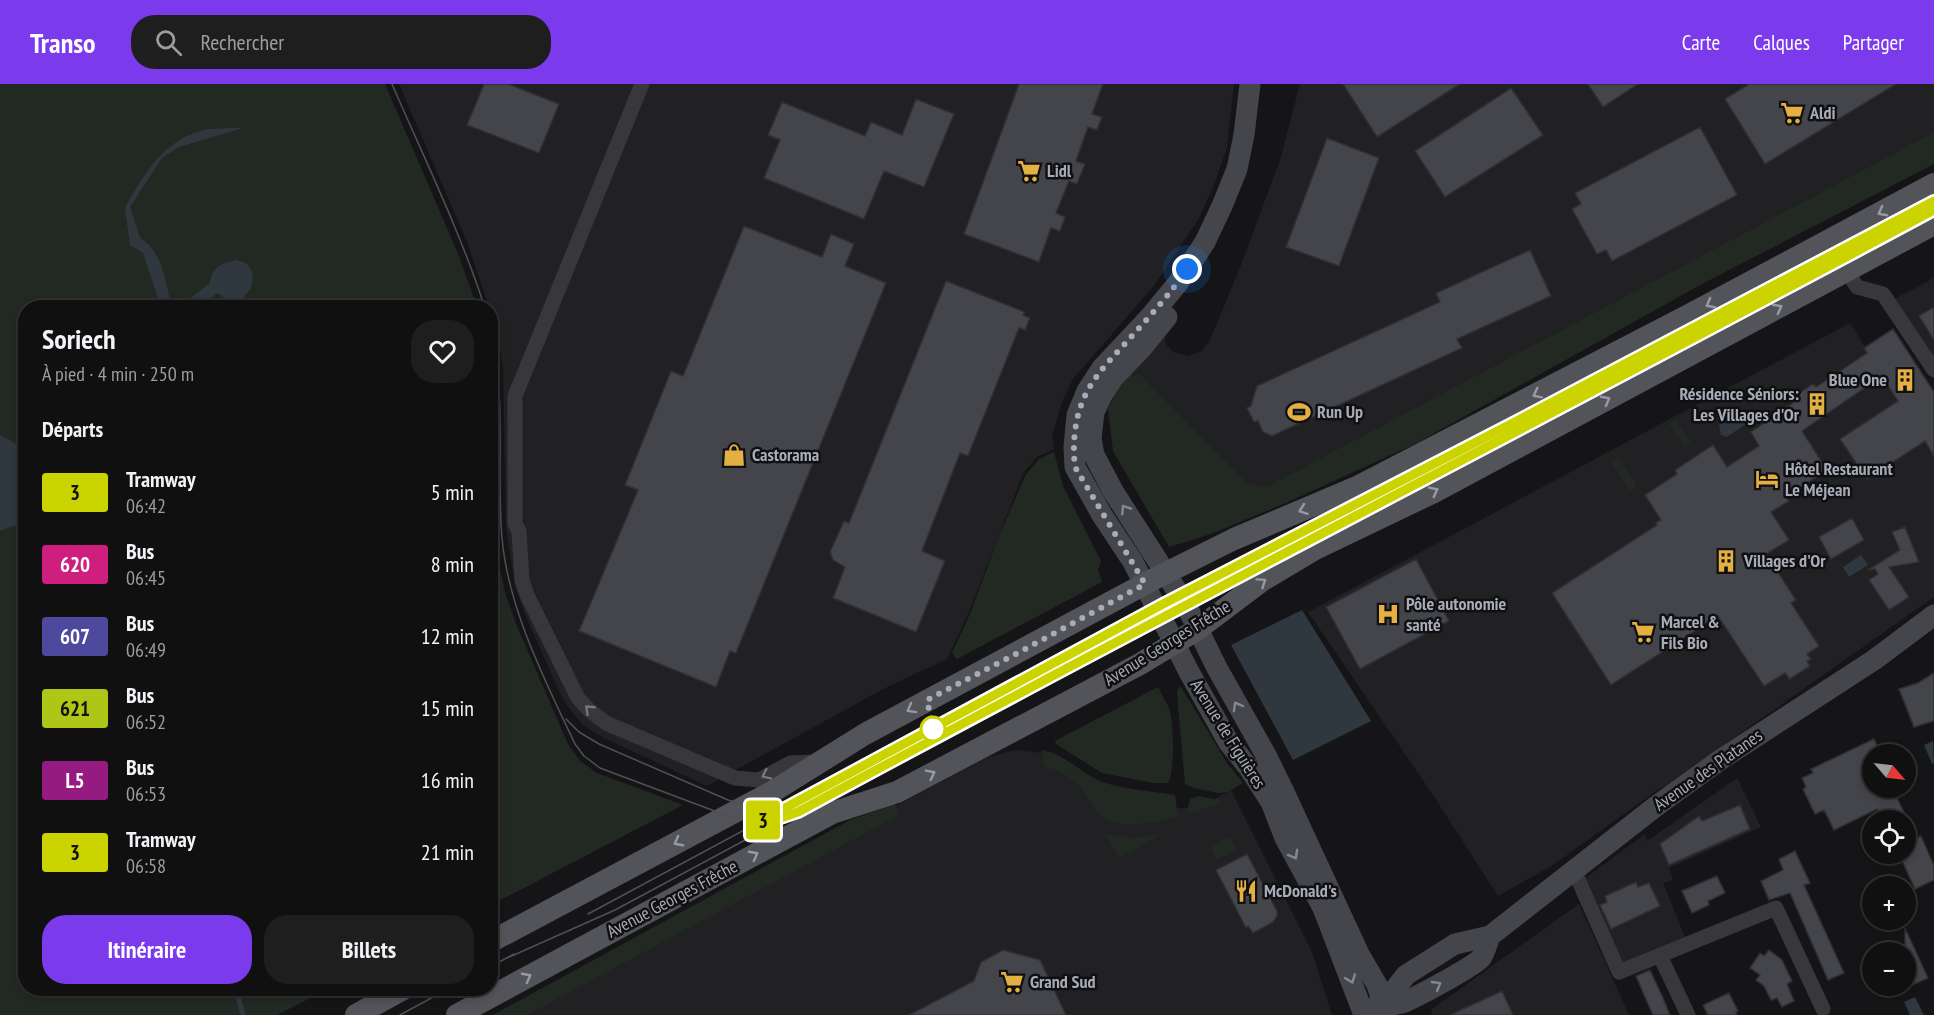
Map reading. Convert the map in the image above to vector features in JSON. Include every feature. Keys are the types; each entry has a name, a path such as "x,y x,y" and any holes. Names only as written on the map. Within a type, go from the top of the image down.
{"main road":[{"name":"Avenue de Figuières","path":"1250,84 1237,169 1205,242 1178,283 1102,368 1087,391 1077,416 1074,447 1075,467 1145,584 1229,742 1258,762"},
{"name":"Avenue de Figuières","path":"1264,84 1257,139 1248,174 1236,209 1218,248 1190,290 1140,350 1113,378 1094,412 1091,438 1094,455 1113,491 1166,573 1198,629 1258,762 1377,985 1371,1012"},
{"path":"498,938 772,792 865,734 1145,584 1234,539 1357,487 1934,184"},
{"name":"Avenue Georges Frêche","path":"498,993 832,813 897,792 1140,664 1198,629 1263,580 1315,549 1434,492 1934,224"},
{"name":"Avenue des Platanes","path":"1371,1012 1417,997 1480,958 1490,936 1655,807 1720,760 1850,676 1934,615"},
{"path":"356,1015 390,996"},
{"name":"Avenue Georges Frêche","path":"457,1015 492,996"}],"street":[{"path":"642,84 515,396 515,524 519,531 522,580 578,698 589,711 606,723 735,778 759,780 790,763 821,762"},
{"path":"1847,271 1857,287 1884,294 1934,370"},
{"path":"1574,870 1619,972 1776,908 1822,1009"},
{"path":"1660,956 1688,1015"}],"shaded area":[{"path":"0,84 385,84 459,256 475,300 18,300 18,445 0,435"},
{"path":"399,84 1234,84 1227,147 1215,183 1198,220 1153,287 1073,379 1062,402 1052,437 1054,449 1037,457 1024,472 968,614 947,659 883,689 707,786 604,738 583,725 560,693 527,619 515,587 506,527 503,367 498,338 498,300 486,300 468,244"},
{"path":"1300,84 1934,84 1934,132 1268,486 1248,485 1124,376 1164,334 1166,344 1173,352 1188,356 1202,351 1210,340 1280,160"},
{"path":"243,128 179,147 162,158 130,207 140,238 154,251 162,268 170,300 159,300 143,253 130,245 125,208 149,169 169,147 181,139 210,129"},
{"path":"1934,132 1934,164 1702,284 1415,444 1288,502 1211,534 1169,547 1113,451 1108,408 1124,376 1140,375 1248,484 1268,486"},
{"path":"236,260 246,263 253,273 251,288 242,300 227,300 218,293 209,300 187,300 209,284 213,273 225,263"},
{"path":"1934,278 1934,368 1889,302"},
{"path":"1850,323 1918,432 1934,422 1934,597 1553,865 1498,896 1433,795 1308,612"},
{"path":"1740,412 1747,423 1727,437 1721,435 1719,425"},
{"path":"1676,420 1691,442 1684,446 1669,424"},
{"path":"0,435 18,445 18,525 0,531"},
{"path":"1054,452 1063,486 1101,561 1098,570 1102,582 957,659 952,653 1025,476 1039,459"},
{"path":"1618,457 1637,486 1630,491 1611,462"},
{"path":"18,525 18,996 314,996 277,1015 0,1015 0,531"},
{"path":"1861,555 1868,565 1849,577 1843,567"},
{"path":"498,560 506,596 517,626 568,744 580,761 597,773 683,805 498,901"},
{"path":"1302,610 1371,721 1293,760 1231,645"},
{"path":"1158,687 1169,708 1172,724 1173,757 1168,783 1154,783 1102,773 1056,744 1055,741"},
{"path":"1179,687 1227,763 1243,783 1228,792 1218,793 1185,784 1177,693"},
{"path":"1933,741 1934,763 1932,764 1924,745"},
{"path":"1015,750 1052,754 1100,809 1199,808 1231,790 1312,952 1332,1015 499,1015 988,757"},
{"path":"1042,750 1059,756 1105,783 1175,795 1178,817 1138,824 1108,820 1095,809 1071,778 1044,766"},
{"path":"1737,778 1761,827 1669,868 1673,880 1663,883 1685,937 1623,964 1584,879 1645,834 1647,841"},
{"path":"1198,796 1225,801 1189,814 1187,810 1190,799"},
{"path":"895,804 899,815 527,1015 493,1015 850,820"},
{"path":"1109,834 1134,838 1163,834 1121,857 1117,856 1107,836"},
{"path":"1230,836 1237,849 1217,860 1210,846"},
{"path":"1579,904 1629,1015 1431,1015 1432,1009"},
{"path":"1915,997 1924,1015 1910,1015 1904,1002"}],"building":[{"path":"484,84 508,84 559,104 539,153 467,125"},
{"name":"Lidl","path":"1019,84 1103,84 1092,114 1102,117 1097,130 1088,127 1076,161 1085,164 1077,184 1069,181 1056,213 1065,217 1060,231 1051,228 1039,262 964,234"},
{"path":"1343,84 1460,84 1377,137"},
{"path":"1588,84 1638,84 1603,107"},
{"name":"Aldi","path":"1749,84 1896,84 1765,164 1725,99"},
{"path":"1511,88 1543,135 1445,197 1415,151"},
{"path":"916,99 954,114 924,187 884,171 864,219 764,178 780,140 768,135 782,102 865,136 871,122 902,135"},
{"path":"1700,127 1737,195 1612,261 1606,250 1597,254 1572,209 1581,204 1575,193"},
{"path":"1327,138 1379,158 1339,266 1286,247"},
{"name":"Castorama","path":"744,226 822,257 831,234 854,244 845,266 886,283 736,653 730,651 716,687 579,631 638,490 625,485 671,371 683,376"},
{"path":"1530,250 1551,296 1457,339 1462,348 1272,436 1263,432 1258,421 1254,422 1247,408 1251,406 1257,386 1440,302 1436,293"},
{"path":"946,281 1025,312 1023,315 1030,318 1025,330 1019,328 968,456 960,453 922,551 945,561 916,632 833,598 845,567 833,560 830,552 844,521 849,523"},
{"path":"1934,307 1934,340 1919,316"},
{"path":"1893,329 1934,392 1934,456 1925,441 1867,479 1840,439 1898,401 1882,376 1802,431 1827,470 1786,497 1789,501 1771,512 1789,540 1766,554 1796,600 1791,603 1819,646 1807,654 1811,659 1807,661 1810,666 1790,679 1785,673 1764,686 1718,616 1611,685 1552,593 1657,525 1656,523 1661,520 1645,495 1677,474 1675,470 1713,445 1727,467 1759,446 1751,432 1800,398 1798,394 1813,384 1816,387 1867,353 1864,348"},
{"path":"1852,518 1864,540 1831,559 1819,537"},
{"path":"1905,527 1919,562 1889,567 1909,597 1889,610 1869,580 1878,574 1875,569 1868,570 1900,550 1892,532"},
{"name":"Pôle autonomie santé","path":"1416,559 1449,621 1360,669 1326,607"},
{"path":"1934,673 1934,721 1914,727 1899,689 1918,683"},
{"path":"1874,739 1876,744 1864,744"},
{"path":"1862,745 1862,798 1897,798 1903,810 1862,810 1862,816 1834,830 1824,810 1815,814 1803,789 1806,787 1802,778 1813,773 1811,769"},
{"path":"1740,805 1750,829 1669,865 1660,844 1699,816 1702,821"},
{"path":"1916,836 1917,838 1921,836 1934,866 1934,880 1916,889 1916,876 1909,876 1904,864 1916,864"},
{"path":"1795,851 1810,883 1804,885 1844,973 1828,980 1790,893 1769,900 1761,881 1783,870 1779,859"},
{"name":"McDonald's","path":"1247,854 1277,911 1273,922 1253,933 1248,926 1246,928 1216,870"},
{"path":"1717,876 1725,893 1708,901 1709,905 1692,913 1682,891"},
{"path":"1636,882 1638,887 1649,883 1660,906 1611,929 1600,905 1607,902 1605,896"},
{"path":"1905,930 1906,930 1911,942 1905,942"},
{"name":"Grand Sud","path":"1003,950 1040,960 1066,1015 909,1015 974,981 981,962"},
{"path":"1769,950 1782,960 1792,981 1787,984 1794,1001 1782,1007 1777,998 1771,1000 1764,986 1756,980 1760,975 1750,968 1760,953 1764,956"},
{"path":"1916,952 1928,978 1916,983"},
{"path":"1650,970 1670,1015 1653,1015 1648,1004 1636,976"},
{"path":"1502,991 1513,1015 1450,1015"},
{"path":"1729,993 1738,1011 1737,1015 1708,1015 1703,1005"}],"waterway":[{"path":"238,996 243,1015"}],"tram line":[{"path":"392,84 453,223 482,300"},
{"name":"3","path":"1934,201 1180,595 761,821 778,819 798,812 1104,647 1517,432 1934,210"},
{"path":"507,958 615,910 1104,647 1517,432 1934,210"},
{"path":"1180,595 1717,316"},
{"path":"498,380 500,512 506,564 512,591 530,644 575,744 584,756 600,768 728,816 754,821 778,819"},
{"path":"588,914 997,694"},
{"path":"566,719 579,732 599,744 728,800 756,806 785,805"},
{"path":"498,963 514,954"},
{"path":"400,1015 435,996"}],"place":[{"name":"Aldi","path":"1792,113"},
{"name":"Lidl","path":"1029,171"},
{"name":"Blue One","path":"1905,380"},
{"name":"Résidence Séniors: Les Villages d'Or","path":"1817,404"},
{"name":"Run Up","path":"1299,412"},
{"name":"Castorama","path":"734,455"},
{"name":"Hôtel Restaurant Le Méjean","path":"1767,479"},
{"name":"Villages d'Or","path":"1726,561"},
{"name":"Pôle autonomie santé","path":"1388,614"},
{"name":"Marcel & Fils Bio","path":"1643,632"},
{"name":"McDonald's","path":"1246,891"},
{"name":"Grand Sud","path":"1012,982"}],"route":[{"path":"933,729 927,700 1145,584 1075,467 1077,416 1087,391 1102,368 1150,317 1187,269"}]}
